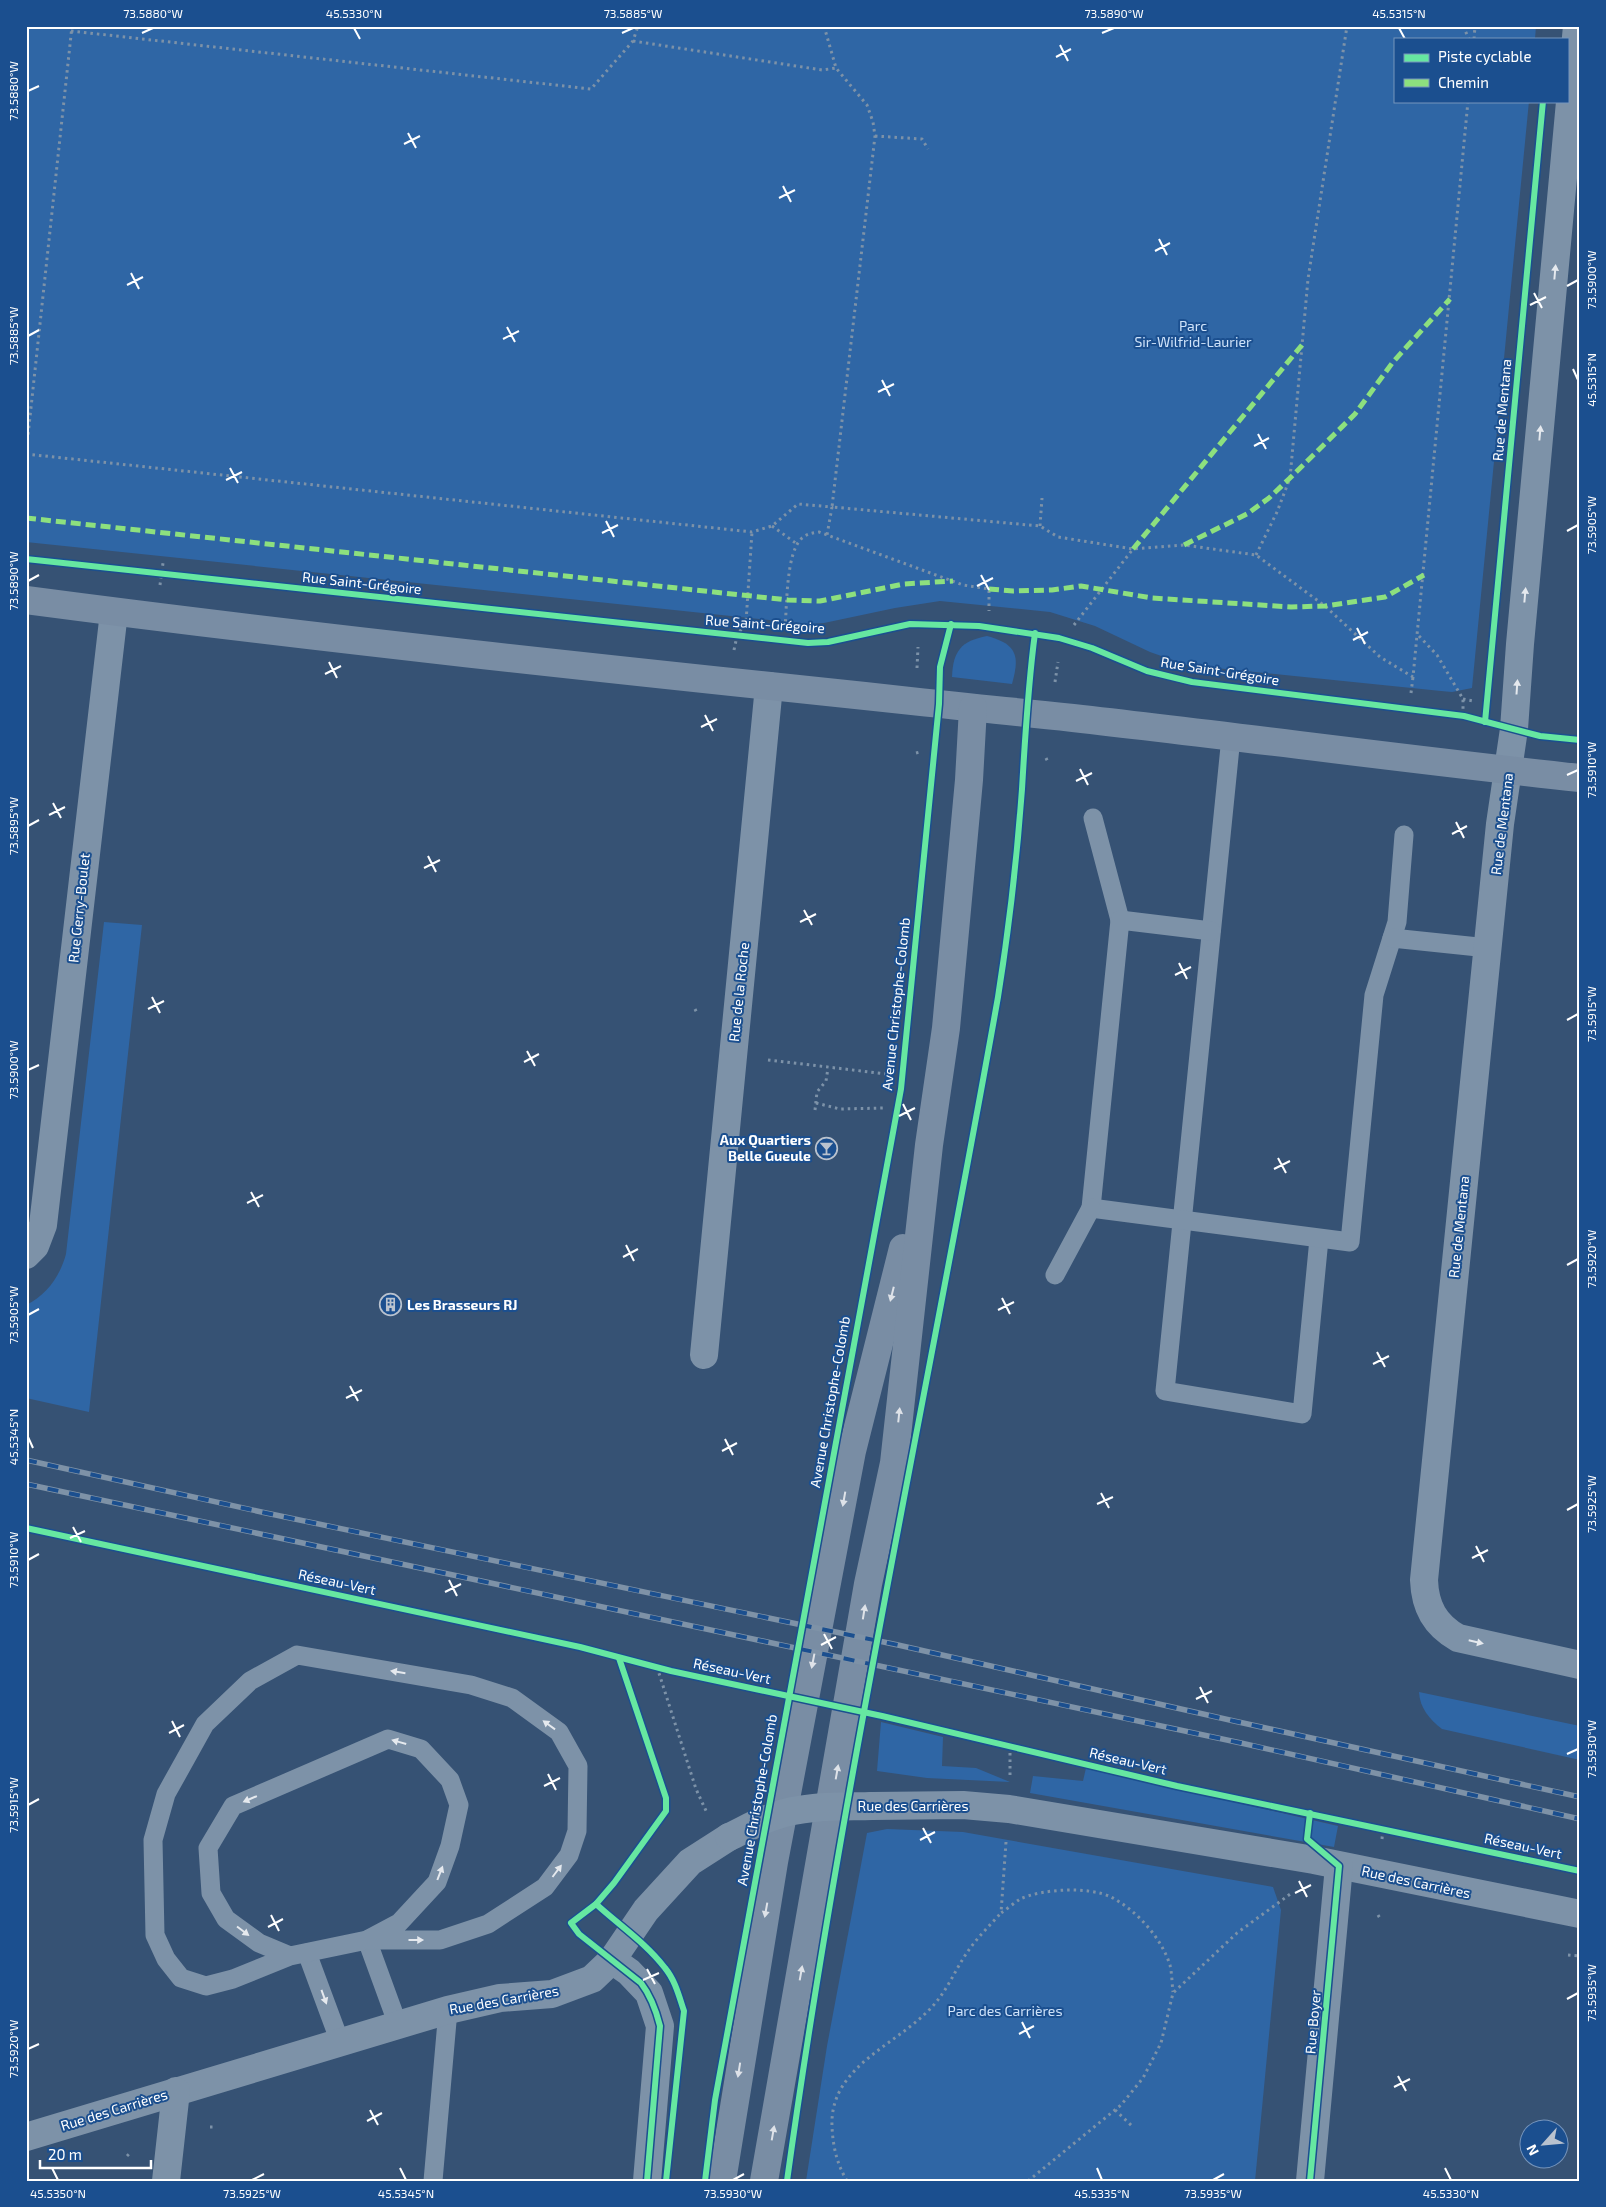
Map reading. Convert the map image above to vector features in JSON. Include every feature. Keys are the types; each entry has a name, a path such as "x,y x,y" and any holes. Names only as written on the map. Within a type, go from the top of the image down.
{"main road":[{"path":"26,600 114,612 1580,778"},
{"name":"Avenue Christophe-Colomb","path":"764,2181 844,1731 868,1584 894,1463 929,1145 946,1028 969,780 973,708"},
{"name":"Avenue Christophe-Colomb","path":"722,2181 774,1862 852,1451 929,1145"}],"street":[{"name":"Rue de Mentana","path":"1577,26 1520,644 1514,729 1488,948 1425,1570 1426,1600 1435,1619 1441,1627 1458,1638 1580,1665"},
{"name":"Rue Gerry-Boulet","path":"26,1255 35,1246 43,1225 114,612"},
{"name":"Rue de la Roche","path":"704,1355 769,686"},
{"name":"Rue des Carrières","path":"26,2136 448,2010 500,1998 552,1994 592,1979 612,1960 646,1910 690,1862 729,1837 775,1816 792,1812 835,1807 872,1806 963,1805 1009,1809 1339,1866 1580,1914"},
{"name":"Rue Boyer","path":"1310,2181 1339,1866"},
{"path":"612,1960 635,1977 649,1993 660,2026 647,2181"},
{"path":"166,2181 176,2091"}],"lane":[{"path":"1231,737 1165,1391 1302,1414 1319,1239"},
{"path":"1055,1275 1091,1208 1120,920 1093,818"},
{"path":"1091,1208 1350,1242 1374,995 1397,922 1404,835"},
{"path":"1120,920 1211,931"},
{"path":"1392,938 1488,948"},
{"path":"297,1656 472,1685 512,1698 559,1732 578,1766 577,1831 569,1855 545,1887 488,1924 440,1940 367,1940 298,1955 233,1979 206,1986 181,1978 166,1959 154,1935 153,1840 166,1794 205,1724 250,1681 297,1656"},
{"path":"340,2042 298,1955 259,1943 226,1919 211,1893 208,1848 233,1806 388,1739 420,1749 450,1780 459,1805 450,1846 437,1882 399,1923 367,1940"},
{"path":"367,1940 398,2025"},
{"path":"433,2181 448,2010"}],"path":[{"path":"72,26 26,454 752,532 772,526 798,504 1040,526 1058,536 1134,550 1184,545 1256,555 1325,606 1380,657 1413,677"},
{"path":"71,31 590,89 633,41 638,26"},
{"path":"824,26 836,68 867,105 874,122 875,136 832,507 827,535"},
{"path":"1256,555 1277,512 1290,478 1308,280 1347,26"},
{"path":"1463,26 1469,38"},
{"path":"633,41 822,70 836,68"},
{"path":"1411,694 1468,102"},
{"path":"875,136 922,139 928,149"},
{"path":"1040,526 1042,498"},
{"path":"772,526 797,544"},
{"path":"734,655 736,636 746,622 752,532"},
{"path":"785,628 791,559 797,544 802,538 819,532 963,585 989,589 989,611"},
{"path":"1074,624 1134,550"},
{"path":"159,593 159,574 163,563"},
{"path":"159,574 172,576"},
{"path":"1418,635 1437,655 1463,699 1463,709"},
{"path":"917,674 918,648"},
{"path":"1054,685 1058,662"},
{"path":"1463,699 1473,701"},
{"path":"695,1008 697,1013"},
{"path":"768,1060 887,1074"},
{"path":"815,1110 817,1092 826,1081 828,1068"},
{"path":"816,1103 840,1108 884,1108"},
{"path":"647,1665 660,1668 696,1789 708,1816"},
{"path":"1010,1782 1007,1745 1020,1748"},
{"path":"1374,1827 1393,1830"},
{"path":"1002,1913 1006,1834"},
{"path":"847,2181 833,2147 832,2121 835,2097 860,2064 920,2018 937,2002 971,1946 1002,1913 1020,1900 1045,1892 1082,1890 1110,1896 1134,1913 1155,1936 1170,1965 1173,1993 1161,2043 1143,2078 1121,2106 1028,2181"},
{"path":"1173,1993 1238,1933 1293,1892"},
{"path":"1378,1915 1381,1920"},
{"path":"1568,1955 1580,1956"},
{"path":"1115,2110 1132,2126"},
{"path":"210,2128 215,2127"}],"green space":[{"name":"Parc Sir-Wilfrid-Laurier","path":"26,26 1536,26 1535,38 1394,38 1394,102 1529,102 1472,688 1452,692 1187,665 1150,652 1095,626 1050,612 940,601 895,608 824,623 808,624 26,542"},
{"path":"987,636 1005,643 1014,652 1016,666 1012,684 952,677 954,660 960,649 971,641"},
{"path":"104,922 142,925 89,1412 26,1398 26,1305 34,1301 52,1284 66,1254"},
{"path":"1419,1692 1580,1726 1580,1760 1442,1729 1426,1713 1421,1703"},
{"path":"881,1722 943,1737 942,1766 976,1768 1010,1782 927,1778 877,1771"},
{"path":"1086,1768 1338,1826 1334,1847 1030,1793 1033,1776 1083,1781"},
{"name":"Parc des Carrières","path":"887,1829 963,1832 1273,1887 1281,1910 1255,2181 806,2181 827,2046 867,1833"}],"railway":[{"path":"26,1460 266,1513 898,1645 1580,1797"},
{"path":"26,1484 1241,1743 1580,1819"}],"marked path":[{"path":"1184,545 1247,514 1269,498 1355,414 1393,362 1450,299"},
{"path":"1133,549 1302,345"},
{"path":"26,518 788,600 820,601 904,584 953,581"},
{"path":"989,589 1013,591 1052,590 1081,586 1152,598 1291,607 1325,606 1385,597 1424,575"}],"cycle path":[{"path":"1485,722 1543,102"},
{"name":"Rue Saint-Grégoire","path":"26,559 808,643 828,642 910,624 979,626 1059,638 1092,648 1147,671 1192,682 1464,716 1540,736 1580,740"},
{"path":"705,2181 715,2100 901,1089 939,704 940,667 951,624"},
{"path":"787,2181 809,2032 859,1736 998,997 1015,867 1035,633"},
{"name":"Réseau-Vert","path":"26,1528 580,1647 671,1671 882,1716 1177,1786 1580,1871"},
{"path":"619,1658 666,1798 666,1811 614,1883 596,1904 571,1923 579,1934 641,1983 655,2009 660,2026 647,2181"},
{"path":"1310,1813 1307,1839 1339,1866 1310,2181"},
{"path":"596,1904 658,1959 674,1983 684,2011 666,2181"}],"place":[{"name":"Aux Quartiers Belle Gueule","path":"827,1148"},
{"name":"Les Brasseurs RJ","path":"391,1305"}]}
